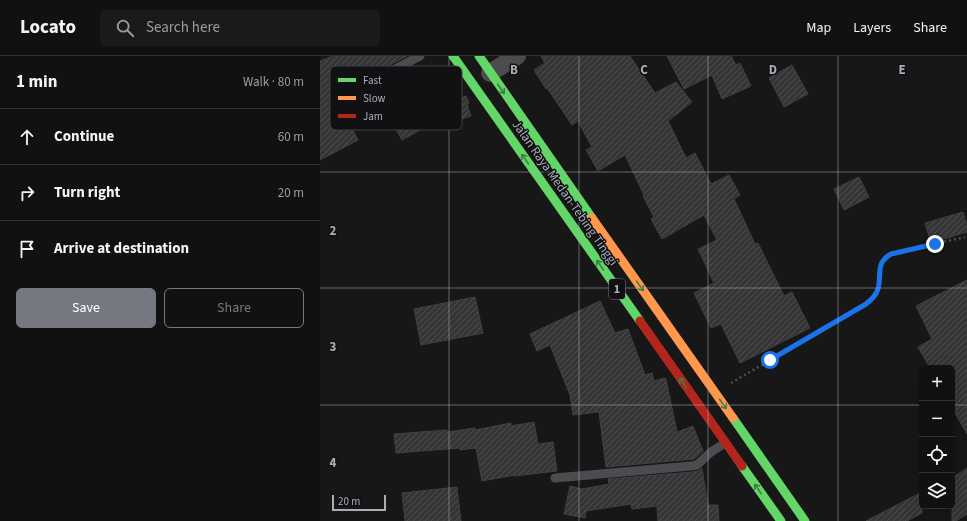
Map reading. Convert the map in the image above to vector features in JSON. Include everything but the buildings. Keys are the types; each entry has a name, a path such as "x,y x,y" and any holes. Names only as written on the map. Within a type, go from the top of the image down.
{"highway":[{"name":"Jalan Raya Medan-Tebing Tinggi","path":"453,56 460,66"},
{"name":"Jalan Raya Medan-Tebing Tinggi","path":"479,56 805,521"},
{"name":"Jalan Raya Medan-Tebing Tinggi","path":"462,69 781,521"}],"street":[{"path":"490,73 517,56"}],"lane":[{"path":"401,66 420,56"},
{"path":"555,478 691,466 700,462 711,452 725,443"}],"path":[{"path":"715,392 866,304 873,298 878,290 881,264 884,258 891,254 965,237"}],"traffic: fast":[{"path":"453,56 460,66"},
{"path":"479,56 592,218"},
{"path":"462,69 640,321"},
{"path":"733,418 805,521"},
{"path":"742,466 781,521"}],"traffic: slow":[{"path":"592,218 733,418"}],"traffic: jam":[{"path":"640,321 742,466"}],"route":[{"path":"770,360 866,304 873,298 878,290 881,264 884,258 891,254 935,244"}]}
